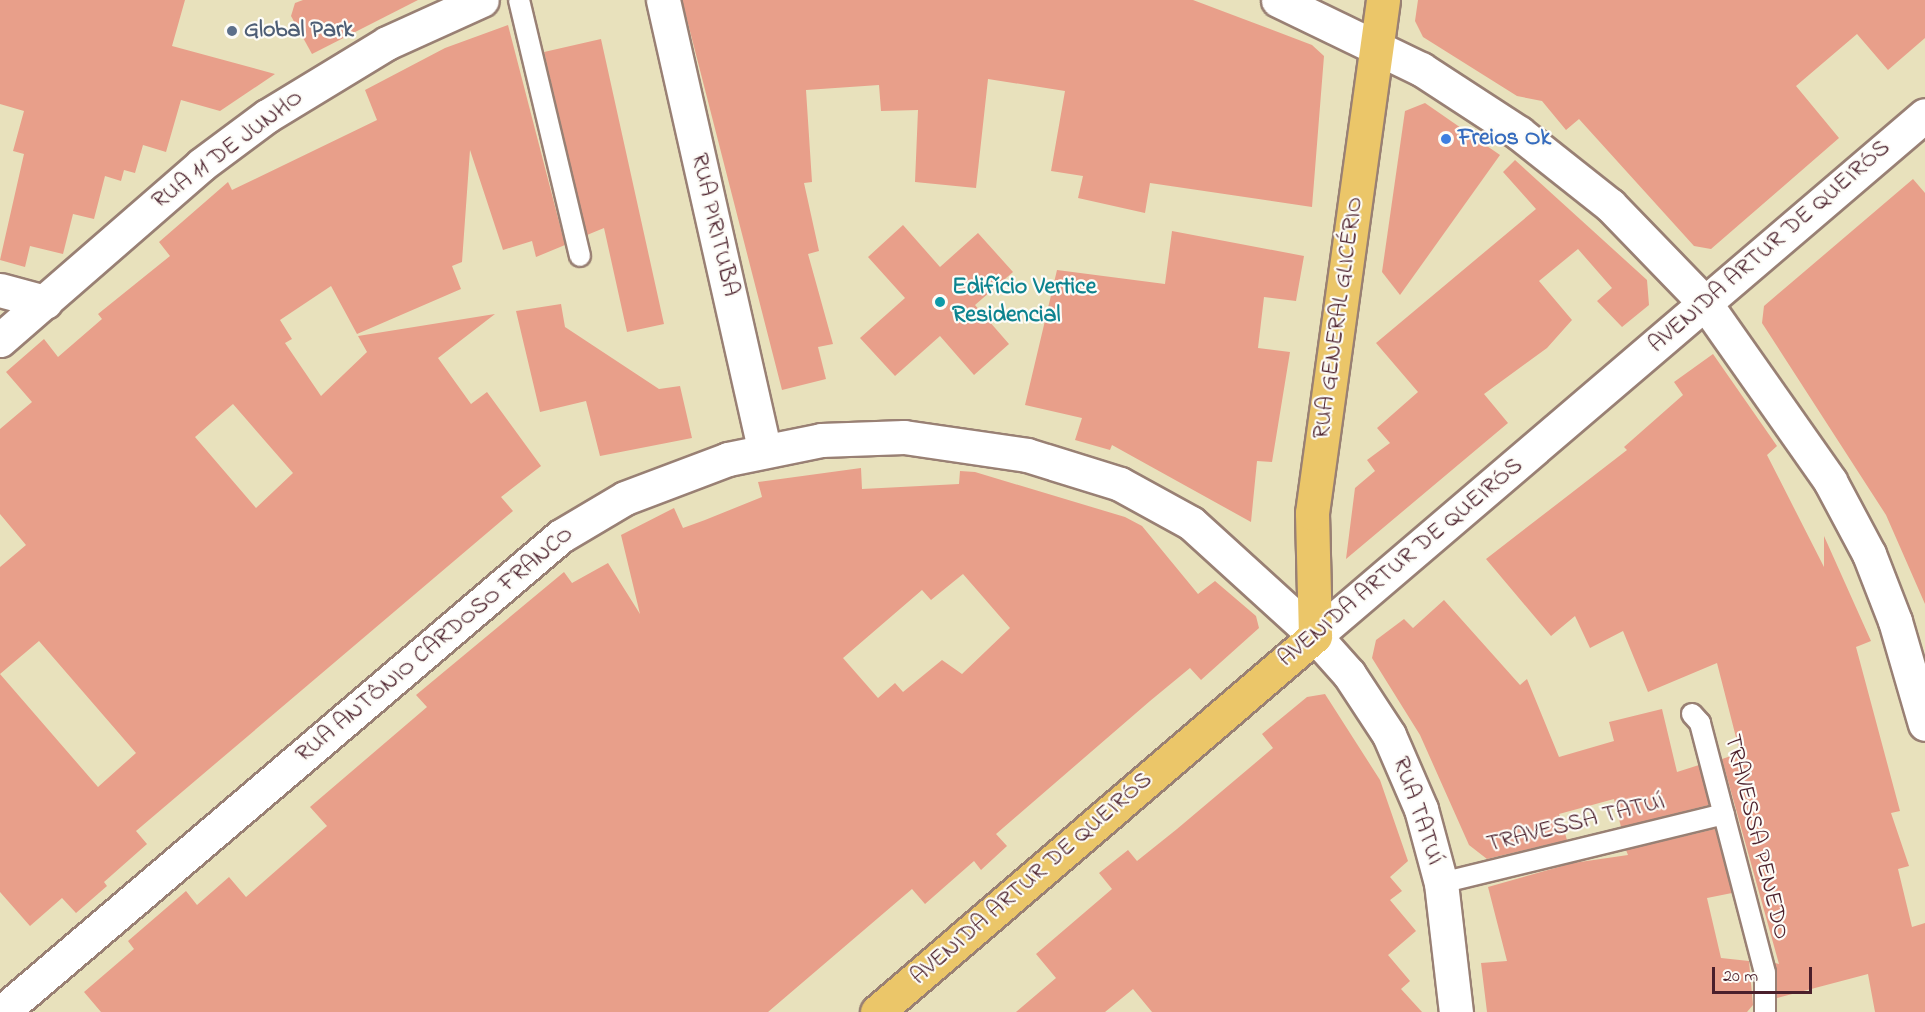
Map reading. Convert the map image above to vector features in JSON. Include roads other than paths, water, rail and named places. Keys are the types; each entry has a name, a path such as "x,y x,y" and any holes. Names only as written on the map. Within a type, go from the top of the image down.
{"main road":[{"name":"RUA GENERAL GLICÉRIO","path":"1315,636 1312,513 1383,0"},
{"name":"AVENIDA ARTUR DE QUEIRÓS","path":"877,1012 1315,636"}],"street":[{"name":"RUA 11 DE JUNHO","path":"0,340 201,165 267,116 387,43 482,0"},
{"name":"RUA PIRITUBA","path":"663,0 764,449"},
{"path":"1278,0 1377,45 1566,167 1705,303 1830,481 1869,554 1896,621 1925,724"},
{"name":"AVENIDA ARTUR DE QUEIRÓS","path":"1315,636 1925,115"},
{"path":"0,290 45,302"},
{"name":"RUA ANTÔNIO CARDOSO FRANCO","path":"11,1001 561,536 658,483 764,449 904,437 986,446 1070,466 1120,484 1191,523 1315,636"},
{"name":"RUA TATUÍ","path":"1315,636 1349,674 1389,735 1421,809 1441,883 1456,1012"}],"lane":[{"path":"519,0 580,256"},
{"name":"TRAVESSA PENEDO","path":"1692,714 1700,723 1765,973 1765,1012"},
{"name":"TRAVESSA TATUÍ","path":"1441,883 1724,814"}],"place":[{"name":"Global Park","path":"232,31"},
{"name":"Freios Ok","path":"1446,139"},
{"name":"Edifício Vertice Residencial","path":"940,302"}]}
